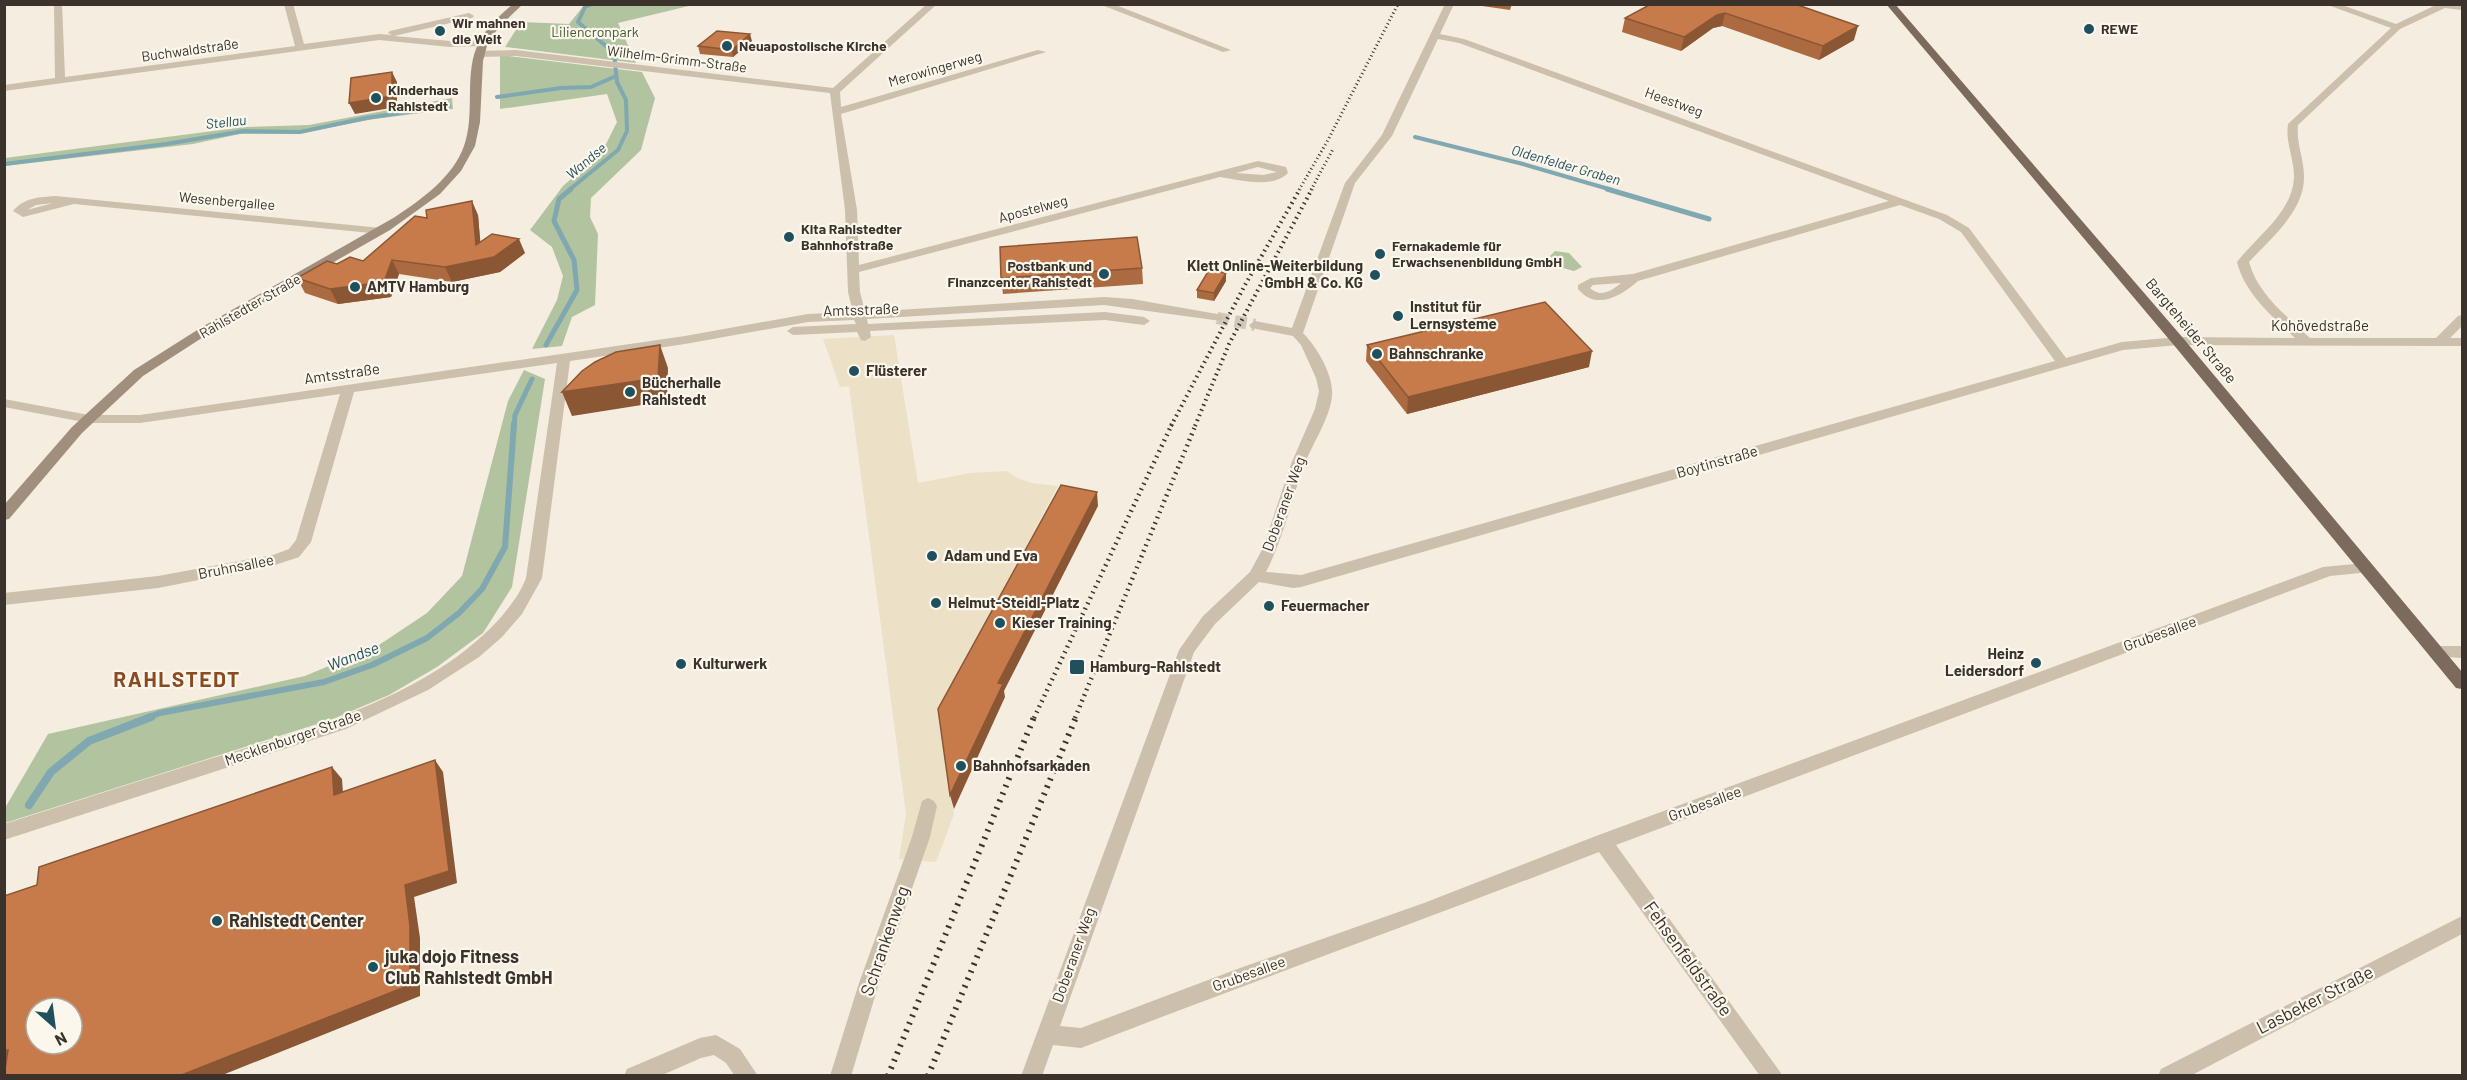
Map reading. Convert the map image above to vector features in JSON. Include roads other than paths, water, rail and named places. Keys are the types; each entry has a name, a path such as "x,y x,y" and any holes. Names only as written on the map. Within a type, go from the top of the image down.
{"main road":[{"name":"Rahlstedter Straße","path":"4,515 89,419 123,385 162,357 381,231 434,195 456,172 466,156 474,131 479,54 483,43 519,4"},
{"name":"Bargteheider Straße","path":"1890,4 2178,341 2463,683"}],"street":[{"path":"58,4 60,81"},
{"path":"288,4 301,49"},
{"path":"862,326 853,270 851,210 836,112 835,91 933,4"},
{"path":"1103,4 1226,50"},
{"path":"1256,325 1297,333 1350,183 1387,136 1437,36 1450,4"},
{"path":"2329,4 2397,27"},
{"path":"2307,342 2251,285 2244,271 2243,262 2296,199 2299,177 2290,136 2293,124 2397,27 2444,5 2462,6"},
{"name":"Buchwaldstraße","path":"4,88 379,37 469,16"},
{"name":"Heestweg","path":"1437,36 1461,41 1943,217 1965,230 2063,363"},
{"name":"Buchwaldstraße","path":"379,37 450,44 483,43"},
{"name":"Merowingerweg","path":"836,112 1041,52"},
{"name":"Wilhelm-Grimm-Straße","path":"479,54 516,53 835,91"},
{"name":"Apostelweg","path":"853,270 1221,174"},
{"path":"1634,278 1900,201"},
{"name":"Wesenbergallee","path":"70,202 381,231"},
{"name":"Amtsstraße","path":"862,326 981,316 1035,306 1118,302 1217,318"},
{"path":"981,316 1105,316 1144,321"},
{"name":"Amtsstraße","path":"4,403 89,419 150,418 685,340 736,338 810,328 966,324 981,316"},
{"path":"2439,342 2463,319"},
{"name":"Doberaner Weg","path":"1031,1076 1187,650 1209,620 1256,576 1271,548 1298,464 1325,397 1325,385 1321,372 1304,339 1297,333"},
{"name":"Kohövedstraße","path":"2178,341 2463,342"},
{"name":"Boytinstraße","path":"1256,576 1300,581 2122,346 2178,341"},
{"name":"Mecklenburger Straße","path":"4,832 340,724 442,674 489,640 513,615 533,582 564,358"},
{"name":"Bruhnsallee","path":"4,598 158,582 275,560 294,553 303,542 348,390"},
{"name":"Grubesallee","path":"1045,1034 1081,1038 1240,977 1428,910 1603,842 2328,571 2365,568"},
{"path":"2437,652 2463,652"},
{"name":"Schrankenweg","path":"840,1076 869,983 921,837 928,806"},
{"name":"Fehsenfeldstraße","path":"1603,842 1773,1076"},
{"name":"Lasbeker Straße","path":"2168,1076 2463,925"},
{"path":"634,1076 700,1048 716,1045 733,1056 748,1076"}],"waterway":[{"name":"Wandse","path":"569,190 618,150 627,131 626,100 617,82 614,53 578,22 585,7 592,4"},
{"name":"Stellau","path":"497,97 561,88 591,87 616,76"},
{"name":"Stellau","path":"4,164 166,144 244,131 300,132 366,118 449,106"},
{"name":"Oldenfelder Graben","path":"1415,137 1523,164 1612,190"},
{"name":"Wandse","path":"546,345 577,290 574,260 554,221 559,199 571,189"},
{"name":"Oldenfelder Graben","path":"1607,189 1709,219"},
{"name":"Wandse","path":"514,426 515,415 532,379"},
{"name":"Wandse","path":"147,718 160,713 324,682 372,665 427,638 459,613 482,589 505,547 514,424"},
{"name":"Wandse","path":"29,805 51,772 89,741 151,717"}],"tunnel":[{"path":"1217,318 1255,325"}],"railway":[{"path":"1299,190 1328,140 1398,4"},
{"path":"1311,190 1333,149"},
{"path":"1172,425 1245,285 1300,189"},
{"path":"1195,426 1229,344 1312,189"},
{"path":"1075,718 1196,424"},
{"path":"1034,718 1172,425"},
{"path":"888,1076 1034,717"},
{"path":"928,1076 1076,717"}],"place":[{"name":"REWE","path":"2089,29"},
{"name":"Wir mahnen die Welt","path":"440,31"},
{"name":"Neuapostolische Kirche","path":"727,46"},
{"name":"Kinderhaus Rahlstedt","path":"376,98"},
{"name":"Kita Rahlstedter Bahnhofstraße","path":"789,237"},
{"name":"Fernakademie für Erwachsenenbildung GmbH","path":"1380,254"},
{"name":"Postbank und Finanzcenter Rahlstedt","path":"1104,274"},
{"name":"Klett Online-Weiterbildung GmbH & Co. KG","path":"1375,275"},
{"name":"AMTV Hamburg","path":"355,287"},
{"name":"Institut für Lernsysteme","path":"1398,316"},
{"name":"Bahnschranke","path":"1377,354"},
{"name":"Flüsterer","path":"854,371"},
{"name":"Bücherhalle Rahlstedt","path":"630,392"},
{"name":"Adam und Eva","path":"932,556"},
{"name":"Helmut-Steidl-Platz","path":"936,603"},
{"name":"Feuermacher","path":"1269,606"},
{"name":"Kieser Training","path":"1000,623"},
{"name":"Heinz Leidersdorf","path":"2036,663"},
{"name":"Kulturwerk","path":"681,664"},
{"name":"Hamburg-Rahlstedt","path":"1077,667"},
{"name":"Bahnhofsarkaden","path":"961,766"},
{"name":"Rahlstedt Center","path":"217,921"},
{"name":"juka dojo Fitness Club Rahlstedt GmbH","path":"373,967"}],"district":[{"name":"RAHLSTEDT","path":"177,680"}],"park label":[{"name":"Liliencronpark","path":"595,32"}]}
